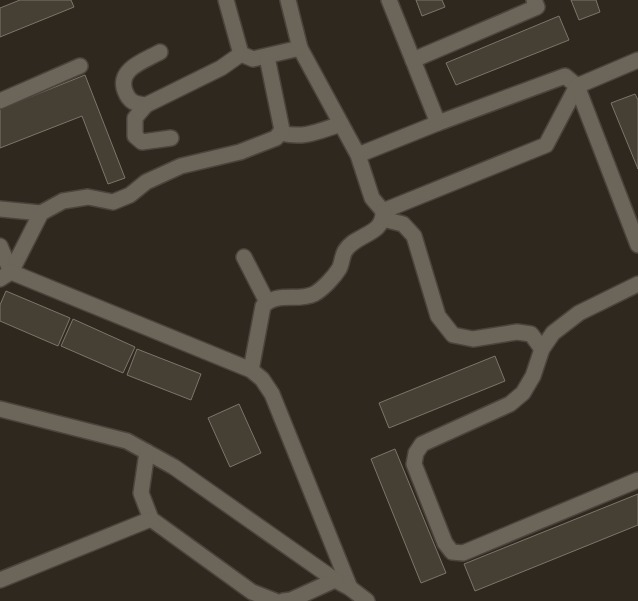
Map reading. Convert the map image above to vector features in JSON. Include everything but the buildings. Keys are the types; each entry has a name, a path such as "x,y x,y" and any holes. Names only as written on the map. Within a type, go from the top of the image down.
{"street":[{"path":"226,0 241,54"},
{"path":"288,0 300,48 358,155 372,198 383,215 403,224 414,236 438,316 453,335 473,339 517,332 531,334 542,349"},
{"path":"388,0 438,123"},
{"path":"413,60 537,7 534,0"},
{"path":"241,54 253,59 300,48"},
{"path":"146,105 136,104 128,99 123,84 123,77 130,69 160,52"},
{"path":"171,138 142,142 134,136 134,118 146,105 221,68 241,54"},
{"path":"5,275 42,213 63,201 88,197 113,202 130,195 146,182 181,166 240,152 276,138 282,130 267,56"},
{"path":"250,370 263,306 267,302 280,297 305,297 315,294 322,289 339,269 346,250 378,227 383,215 546,145 578,86 638,60"},
{"path":"0,101 80,66"},
{"path":"358,155 565,76 578,86 638,245"},
{"path":"281,133 295,137 303,136 341,124"},
{"path":"0,209 42,213"},
{"path":"0,246 5,275"},
{"path":"244,257 267,302"},
{"path":"5,275 250,370 262,380 272,394 350,588"},
{"path":"638,284 579,313 553,333 542,349 533,376 522,393 510,404 422,444 416,453 414,464 445,543 452,552 464,553 638,480"},
{"path":"0,409 127,441 174,467 367,601"},
{"path":"147,452 141,492 152,519 252,592 275,601"},
{"path":"0,580 152,519"},
{"path":"283,601 291,600 335,580"}]}
